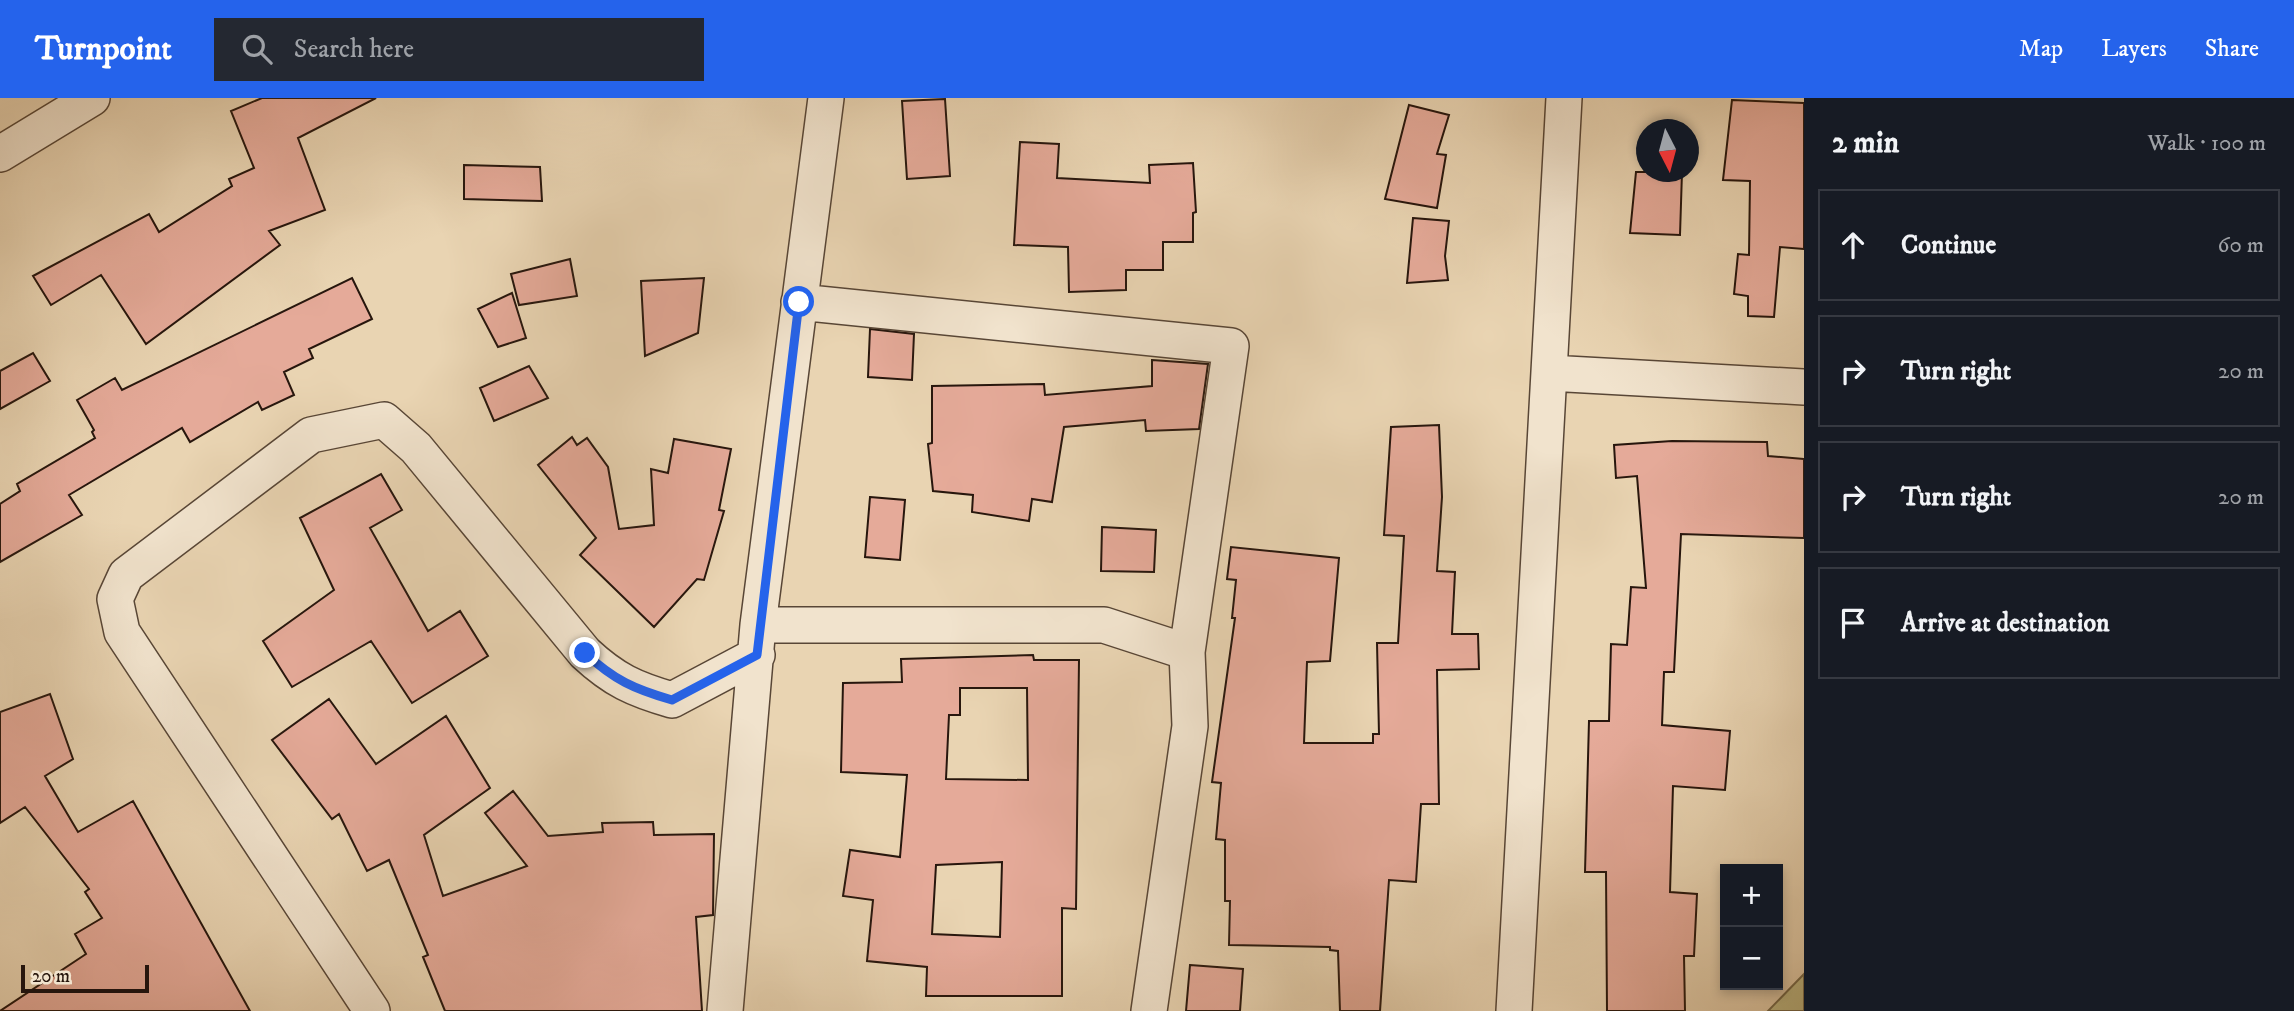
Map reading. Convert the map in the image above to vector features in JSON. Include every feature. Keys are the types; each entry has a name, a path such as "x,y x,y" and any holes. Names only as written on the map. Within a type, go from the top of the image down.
{"street":[{"path":"0,154 92,98"},
{"path":"725,1011 757,640 826,98"},
{"path":"1514,1011 1564,98"},
{"path":"799,302 1231,346 1187,652 1190,726 1149,1011"},
{"path":"1549,373 1804,387"},
{"path":"372,1011 122,632 116,598 127,575 311,435 384,421 416,448 585,653 607,673 631,688 672,700 757,640 1104,625 1187,652"}],"shaded area":[{"path":"1804,974 1804,1011 1768,1011"}],"building":[{"path":"262,98 376,98 298,138 325,210 269,231 280,245 146,344 101,275 51,305 33,276 149,214 159,232 232,186 229,179 254,168 231,111"},
{"path":"945,99 950,176 907,179 902,101"},
{"path":"1732,100 1804,103 1804,249 1780,247 1774,317 1748,316 1748,296 1734,294 1738,254 1749,255 1750,181 1723,180"},
{"path":"1409,105 1449,115 1437,154 1446,155 1437,208 1385,199"},
{"path":"1020,142 1059,144 1057,178 1150,183 1149,165 1193,163 1196,212 1193,213 1193,242 1163,242 1163,270 1126,270 1126,290 1069,292 1068,247 1014,245"},
{"path":"464,165 540,167 542,201 464,199"},
{"path":"1636,172 1636,182 1682,182 1680,235 1630,233"},
{"path":"1413,218 1449,221 1445,256 1448,280 1407,283"},
{"path":"570,259 577,296 519,305 511,274"},
{"path":"352,278 372,319 309,349 313,358 284,372 294,395 262,410 258,402 190,442 182,428 69,495 82,515 0,562 0,504 20,491 17,484 95,438 92,432 94,430 77,400 115,378 122,390"},
{"path":"704,278 698,333 645,356 641,281"},
{"path":"512,293 526,338 498,347 478,309"},
{"path":"870,329 914,334 912,380 868,377"},
{"path":"33,353 50,381 0,409 0,371"},
{"path":"1152,360 1208,364 1199,429 1146,431 1145,420 1064,427 1052,502 1032,499 1029,521 972,512 973,495 933,491 928,444 932,443 932,386 1044,384 1045,395 1152,386"},
{"path":"529,366 548,398 494,421 480,388"},
{"path":"1439,425 1442,497 1437,571 1455,572 1452,634 1478,634 1479,669 1437,670 1439,804 1421,804 1416,882 1389,880 1380,1011 1340,1011 1338,951 1330,950 1330,947 1229,945 1230,901 1225,901 1225,840 1216,839 1221,783 1212,782 1235,618 1232,618 1236,580 1227,579 1231,547 1339,558 1330,661 1307,662 1304,743 1373,743 1373,734 1379,734 1377,643 1398,643 1404,536 1384,535 1391,427"},
{"path":"572,437 577,445 587,438 608,467 619,529 654,525 651,469 668,473 674,439 731,449 719,510 724,511 704,580 697,579 654,627 580,555 596,538 538,465"},
{"path":"1672,441 1767,442 1768,456 1804,459 1804,538 1681,534 1674,672 1664,672 1662,725 1730,731 1725,790 1673,786 1670,892 1697,894 1694,956 1684,956 1685,1011 1607,1011 1606,872 1585,872 1589,721 1609,721 1611,644 1627,645 1631,587 1646,588 1637,476 1616,478 1614,445"},
{"path":"381,474 402,510 370,528 428,631 460,611 488,656 412,703 371,641 292,687 263,641 334,590 300,518"},
{"path":"870,497 905,500 900,560 865,557"},
{"path":"1102,527 1156,530 1154,572 1101,571"},
{"path":"1033,655 1034,660 1079,660 1076,909 1062,908 1062,996 926,996 927,967 867,961 873,900 843,896 850,850 900,857 907,775 841,772 843,683 902,682 901,659","holes":["960,688 1027,688 1028,780 946,779 949,715 960,715","1002,862 1000,937 932,934 936,865"]},
{"path":"50,694 73,759 45,776 78,832 133,801 250,1011 0,1011 86,954 75,934 102,918 85,892 89,889 25,807 0,823 0,712"},
{"path":"329,699 376,764 446,716 490,788 424,835 443,896 527,866 485,813 513,791 548,836 603,832 602,823 653,822 654,835 714,834 713,915 696,917 702,1011 445,1011 423,957 428,955 389,860 367,871 339,814 332,819 272,740"},
{"path":"1190,965 1243,969 1240,1011 1186,1011"}],"route":[{"path":"585,653 607,673 631,688 672,700 757,655 758,625 799,302"}]}
